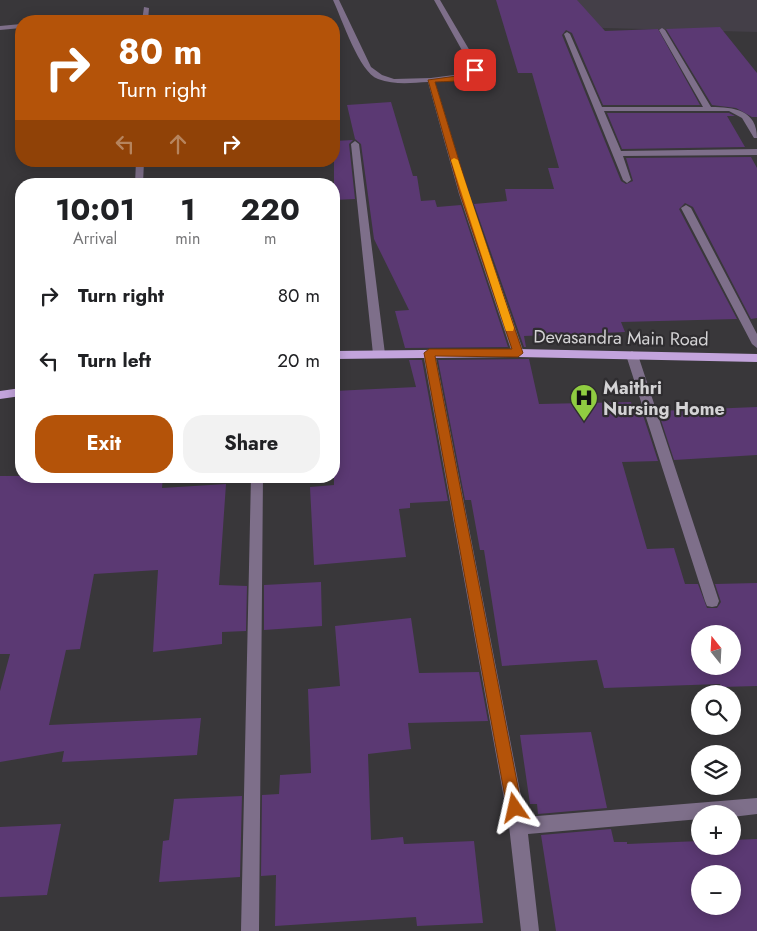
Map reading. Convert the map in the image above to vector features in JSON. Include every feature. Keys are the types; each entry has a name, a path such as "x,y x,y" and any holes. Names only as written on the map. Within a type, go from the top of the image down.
{"main road":[{"name":"Devasandra Main Road","path":"340,355 518,353 757,358"},
{"path":"0,395 15,393"}],"street":[{"path":"336,0 368,68 379,77 394,81 432,80 472,75 475,70 473,63 438,0"},
{"path":"145,15 146,8"},
{"path":"0,28 15,27"},
{"path":"662,30 708,109"},
{"path":"567,34 618,154 627,180"},
{"path":"432,80 464,194 518,353"},
{"path":"598,108 730,108 739,111 745,116 757,136"},
{"path":"355,144 379,354"},
{"path":"618,154 757,152"},
{"path":"686,208 757,344"},
{"path":"429,353 518,826 530,931 522,931"},
{"path":"632,355 712,601"},
{"path":"250,931 257,483"},
{"path":"518,826 757,806"}],"shaded area":[{"path":"510,0 757,0 757,32 529,26"}],"building":[{"path":"496,0 577,0 605,31 658,29 700,105 603,105 572,33 566,30 562,35 621,181 626,184 633,181 626,158 751,157 757,168 757,318 751,319 693,207 685,203 679,209 737,319 621,322 625,332 524,336 526,347 524,347 474,204 507,201 505,189 554,189 548,168 559,168 532,73 518,73"},
{"path":"720,27 757,73 757,117 752,117 736,108 712,105 666,29"},
{"path":"391,102 413,176 417,176 421,201 435,200 437,207 461,205 508,347 405,348 395,311 409,310 374,239 361,144 355,139 347,105"},
{"path":"607,113 729,113 735,116 727,116 745,147 622,149"},
{"path":"353,140 349,144 355,199 340,200 340,178 334,178 334,167 340,167 340,141"},
{"path":"529,359 539,404 631,402 634,412 642,412 658,461 622,462 647,549 674,548 685,584 698,584 707,608 717,608 721,602 715,584 757,583 757,686 720,684 604,688 597,660 502,666 484,550 480,550 471,500 465,500 438,360"},
{"path":"409,360 422,360 448,501 410,503 410,508 399,509 406,557 314,565 310,487 340,483 340,391 416,387"},
{"path":"757,407 757,455 674,460 658,411"},
{"path":"0,476 15,476 15,483 162,483 162,488 226,484 219,585 247,586 246,631 222,632 222,644 153,652 158,570 94,574 80,649 66,650 49,725 201,718 197,755 62,762 64,751 0,762 0,691 10,654 0,654"},
{"path":"321,582 322,626 264,630 264,585"},
{"path":"411,618 419,673 479,672 488,721 408,723 411,749 368,754 371,840 403,837 404,844 474,841 483,923 417,926 416,917 275,926 276,875 261,876 262,795 279,794 280,775 311,773 308,689 340,686 335,626"},
{"path":"591,732 607,808 538,814 537,804 530,804 520,735"},
{"path":"242,796 240,877 159,882 163,841 169,840 174,799"},
{"path":"61,824 47,895 0,897 0,827"},
{"path":"611,829 614,842 627,842 627,844 691,841 691,855 741,855 741,840 757,839 757,931 556,931 541,835"}],"slow traffic":[{"path":"454,160 510,328"}],"place":[{"name":"Maithri Nursing Home","path":"584,422"}],"route":[{"path":"475,70 472,75 465,77 432,80 464,194 518,353 429,353 515,808"}]}
